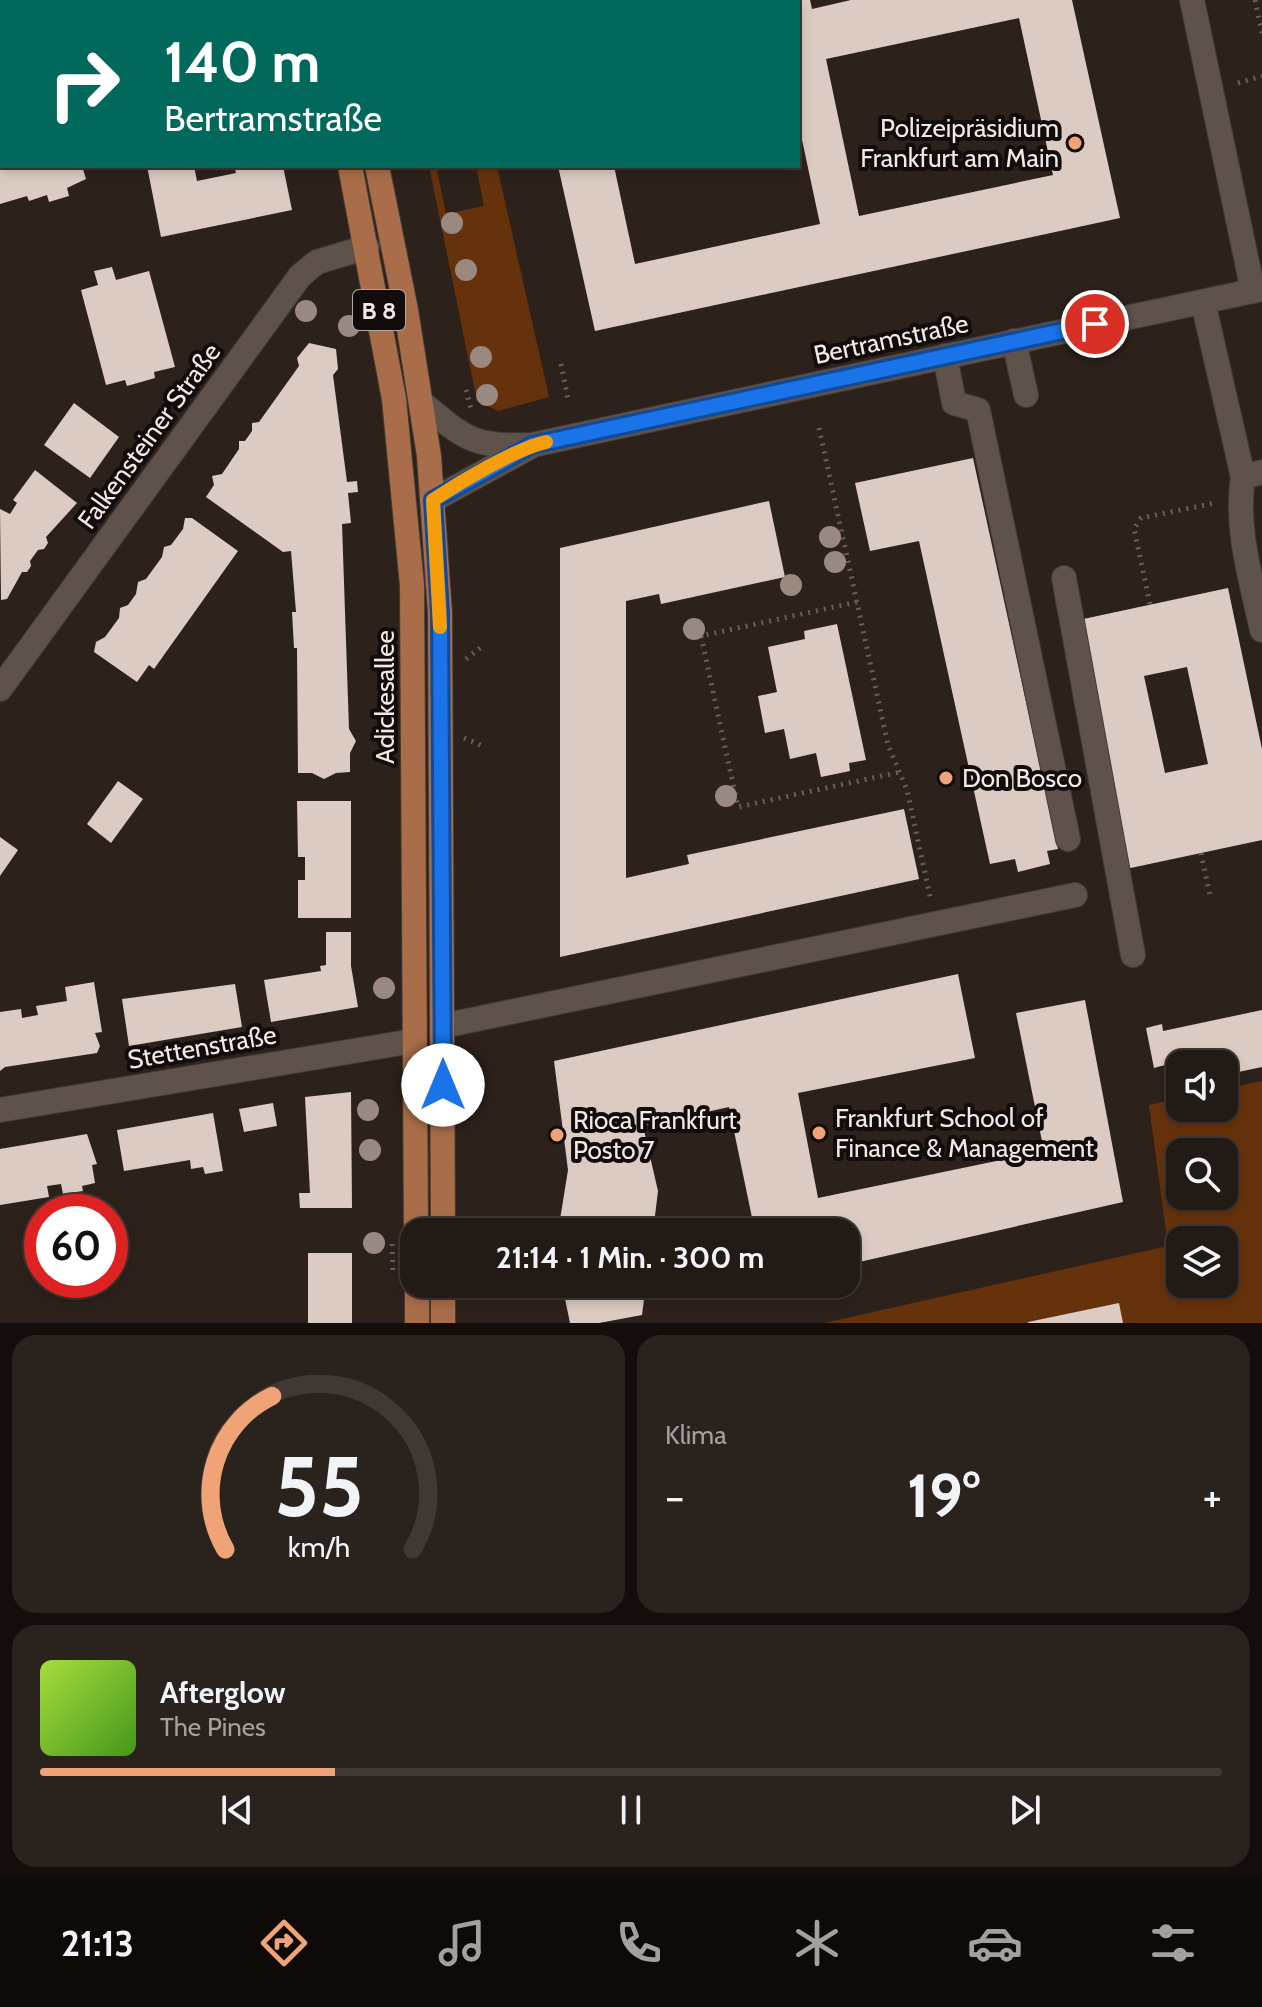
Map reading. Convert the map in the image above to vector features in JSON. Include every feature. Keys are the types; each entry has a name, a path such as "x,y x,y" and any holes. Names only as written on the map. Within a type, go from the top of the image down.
{"main road":[{"name":"Adickesallee","path":"350,168 398,427 412,585 416,1218"},
{"name":"B 8","path":"377,168 421,402 433,500 440,613 443,1218"},
{"path":"417,1298 417,1323"},
{"path":"443,1298 443,1323"}],"street":[{"path":"1192,0 1258,290"},
{"name":"Falkensteiner Straße","path":"0,689 300,276 317,262 367,247"},
{"name":"Bertramstraße","path":"421,402 462,436 474,442 532,445 1258,290"},
{"path":"1203,302 1248,482 1243,543 1262,630"},
{"path":"1014,341 1026,395"},
{"path":"945,356 954,403 978,410 1068,839"},
{"name":"Bertramstraße","path":"433,500 532,445"},
{"path":"1064,578 1133,955"},
{"path":"443,1026 1075,895"},
{"name":"Stettenstraße","path":"0,1110 413,1041"}],"path":[{"path":"1255,0 1262,33"},
{"path":"1238,83 1262,76"},
{"path":"561,364 568,399"},
{"path":"819,428 888,745 907,790 936,923"},
{"path":"1150,604 1134,529 1141,518 1248,482"},
{"path":"857,602 701,636 738,807 900,772"},
{"path":"457,666 484,645"},
{"path":"458,736 485,747"},
{"path":"1201,853 1211,900"}],"shaded area":[{"path":"429,168 436,168 446,214 484,206 476,168 497,168 549,397 498,411 484,404 475,391"},
{"path":"1262,1081 1262,1323 824,1323 1166,1246 1166,1298 1238,1298 1238,1226 1166,1226 1166,1231 1149,1105 1166,1101 1166,1122 1238,1122 1238,1086"}],"building":[{"name":"Polizeipräsidium Frankfurt am Main","path":"800,0 810,0 812,9 851,0 1072,0 1120,218 595,331 558,168 614,168 635,264 820,224 800,130","holes":["1019,18 1053,175 859,216 826,59"]},
{"path":"0,168 83,168 86,179 67,188 69,196 49,202 47,195 29,201 27,196 0,204"},
{"path":"147,168 194,168 197,181 236,173 235,168 283,168 292,210 161,237"},
{"path":"112,267 116,280 149,271 175,367 154,372 155,378 127,386 125,380 106,385 81,290 98,285 94,271"},
{"path":"309,343 336,349 338,369 333,375 347,482 357,481 358,492 348,493 351,523 342,524 349,729 356,741 350,753 350,772 336,773 324,779 312,773 298,773 297,648 294,648 292,612 296,612 291,551 283,552 206,497 214,485 212,476 222,474 239,449 239,441 245,441 252,431 252,423 259,422 299,366 297,358"},
{"path":"74,403 119,437 90,478 44,445"},
{"path":"973,458 1058,849 1047,851 1050,864 1018,872 1015,859 990,864 919,541 870,551 855,483"},
{"path":"35,470 77,503 46,537 48,543 44,549 38,550 30,561 31,566 27,572 22,572 7,599 1,600 0,509 10,514 17,503 13,500"},
{"path":"769,501 785,577 661,604 659,594 626,601 626,878 689,864 687,855 904,809 919,879 560,957 560,548"},
{"path":"185,518 192,518 238,551 154,669 149,665 137,682 94,652 96,642 105,637 119,618 120,608 128,605 136,594 138,582 146,579 162,557 164,547 171,545 183,529"},
{"path":"1228,588 1262,749 1262,840 1126,869 1074,621","holes":["1187,667 1208,764 1165,773 1144,676"]},
{"path":"837,624 866,760 849,763 850,771 821,777 816,753 790,759 784,729 765,733 758,696 777,692 768,647 805,639 804,631"},
{"path":"118,781 143,799 111,843 87,824"},
{"path":"297,801 351,801 351,918 298,918 298,880 305,880 305,857 298,857"},
{"path":"0,837 18,850 0,876"},
{"path":"326,932 351,932 351,966 358,1007 271,1022 264,980 321,971 320,966 326,965"},
{"path":"958,974 975,1058 798,1093 818,1198 1044,1151 1016,1013 1085,1000 1123,1202 860,1262 860,1218 752,1218 729,1107 643,1126 658,1191 655,1218 560,1218 568,1170 554,1061"},
{"path":"94,982 102,1032 95,1033 100,1046 97,1053 5,1067 0,1071 0,1012 21,1009 22,1018 38,1015 36,1006 67,1001 65,987"},
{"path":"235,984 242,1027 129,1046 122,999"},
{"path":"1262,1010 1262,1067 1238,1072 1238,1050 1166,1050 1166,1065 1154,1068 1146,1028 1162,1024 1163,1031"},
{"path":"351,1092 352,1208 300,1208 299,1193 310,1193 305,1097"},
{"path":"273,1103 277,1126 244,1132 239,1109"},
{"path":"213,1113 223,1171 205,1174 203,1167 191,1169 190,1160 124,1171 117,1130"},
{"path":"87,1134 97,1164 92,1165 95,1183 82,1186 83,1191 63,1194 61,1184 47,1186 48,1194 24,1194 24,1201 0,1205 0,1149"},
{"path":"308,1253 352,1253 352,1323 308,1323"},
{"path":"565,1298 644,1298 642,1315 599,1323 570,1323"},
{"path":"1119,1303 1123,1323 1028,1323 1028,1322"}],"slow traffic":[{"path":"440,627 433,500 532,445 546,442"}],"place":[{"name":"Polizeipräsidium Frankfurt am Main","path":"1075,143"},
{"name":"Don Bosco","path":"946,778"},
{"name":"Frankfurt School of Finance & Management","path":"819,1133"},
{"name":"Rioca Frankfurt Posto 7","path":"557,1135"}],"route":[{"path":"443,1085 440,613 433,500 532,445 1095,324"}]}
